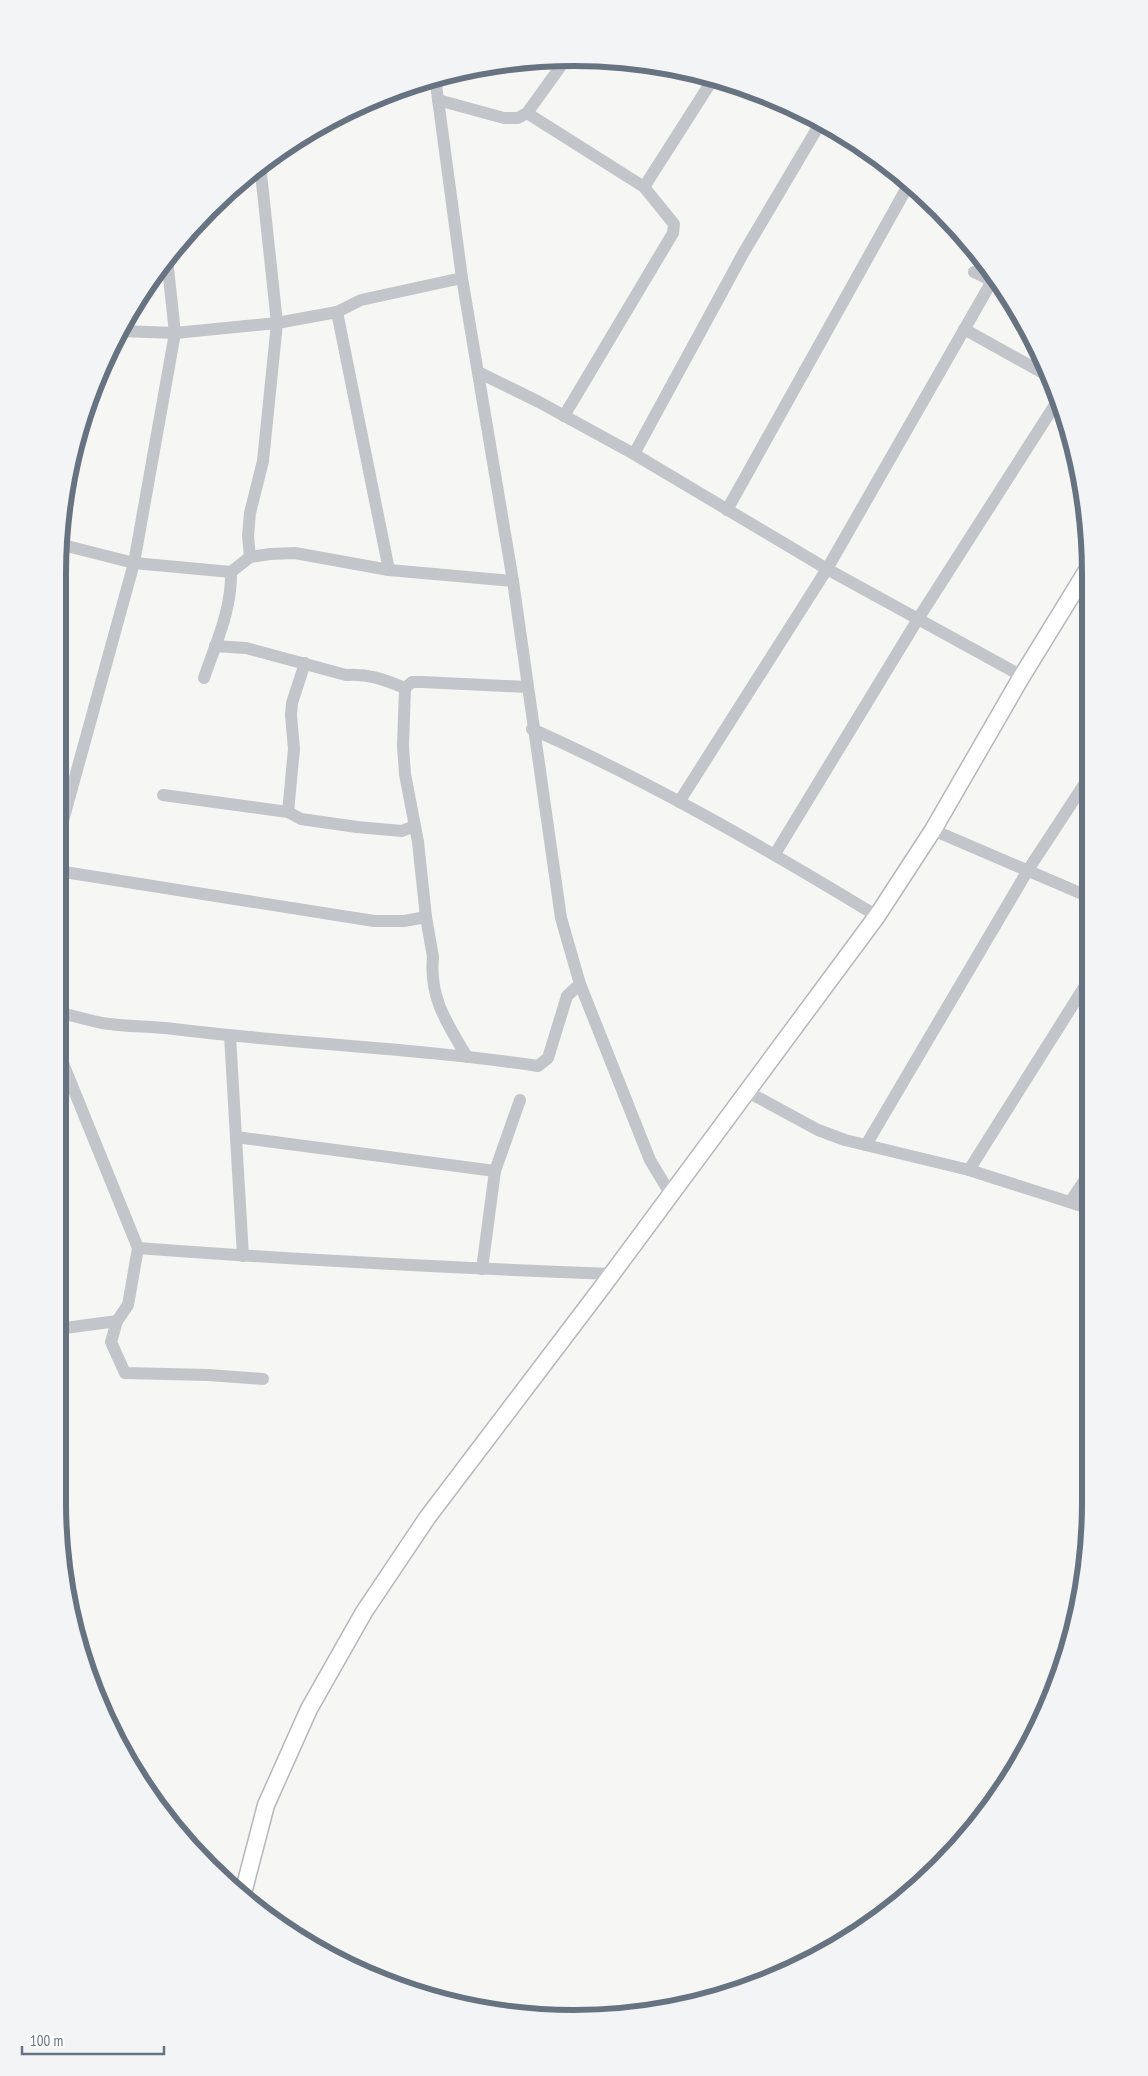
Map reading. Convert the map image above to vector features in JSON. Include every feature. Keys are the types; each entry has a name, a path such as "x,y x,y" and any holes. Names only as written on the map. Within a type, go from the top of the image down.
{"main road":[{"path":"244,1888 266,1804 309,1709 364,1612 427,1518 612,1274 877,916 933,830 1022,676 1080,596"}],"street":[{"path":"438,100 504,118 518,118 527,114 561,66"},
{"path":"644,187 709,85"},
{"path":"436,86 462,278 513,581 560,918 580,984 650,1160 671,1195"},
{"path":"527,114 644,187 674,224 673,233 564,416"},
{"path":"634,454 744,252 817,128"},
{"path":"250,557 248,536 250,513 263,461 277,322 261,174"},
{"path":"727,510 906,189"},
{"path":"66,809 134,563 175,333 168,269"},
{"path":"974,272 986,278"},
{"path":"128,331 175,333 277,322 337,312 360,300 462,278"},
{"path":"679,802 826,568 990,284"},
{"path":"337,312 389,570"},
{"path":"964,329 1039,371"},
{"path":"478,372 634,454 826,568 1022,676"},
{"path":"775,854 918,619 1053,407"},
{"path":"67,546 134,563 231,572 250,557 295,553 389,570 513,581"},
{"path":"204,678 222,630 231,589 231,572"},
{"path":"215,646 246,648 346,674 376,676 405,688"},
{"path":"288,812 294,749 291,715 292,703 305,664"},
{"path":"467,1057 441,1013 431,975 433,957 403,746 405,688 412,682 527,687"},
{"path":"532,728 679,802 775,854 877,916"},
{"path":"866,1146 1028,870 1082,788"},
{"path":"163,795 288,812 301,819 357,828 402,831 414,826"},
{"path":"933,830 1082,894"},
{"path":"66,872 374,921 404,921 426,917"},
{"path":"66,1014 102,1022 230,1036 467,1057 538,1066 548,1058 567,996 580,984"},
{"path":"969,1170 1082,991"},
{"path":"230,1036 243,1256"},
{"path":"66,1072 138,1248 128,1305 117,1321 111,1342 125,1373 208,1375 263,1379"},
{"path":"746,1091 818,1130 866,1146 969,1170 1082,1206"},
{"path":"482,1269 495,1171 520,1100"},
{"path":"236,1137 495,1171"},
{"path":"1070,1202 1082,1183"},
{"path":"138,1248 243,1256 612,1274"},
{"path":"66,1328 117,1321"}]}
